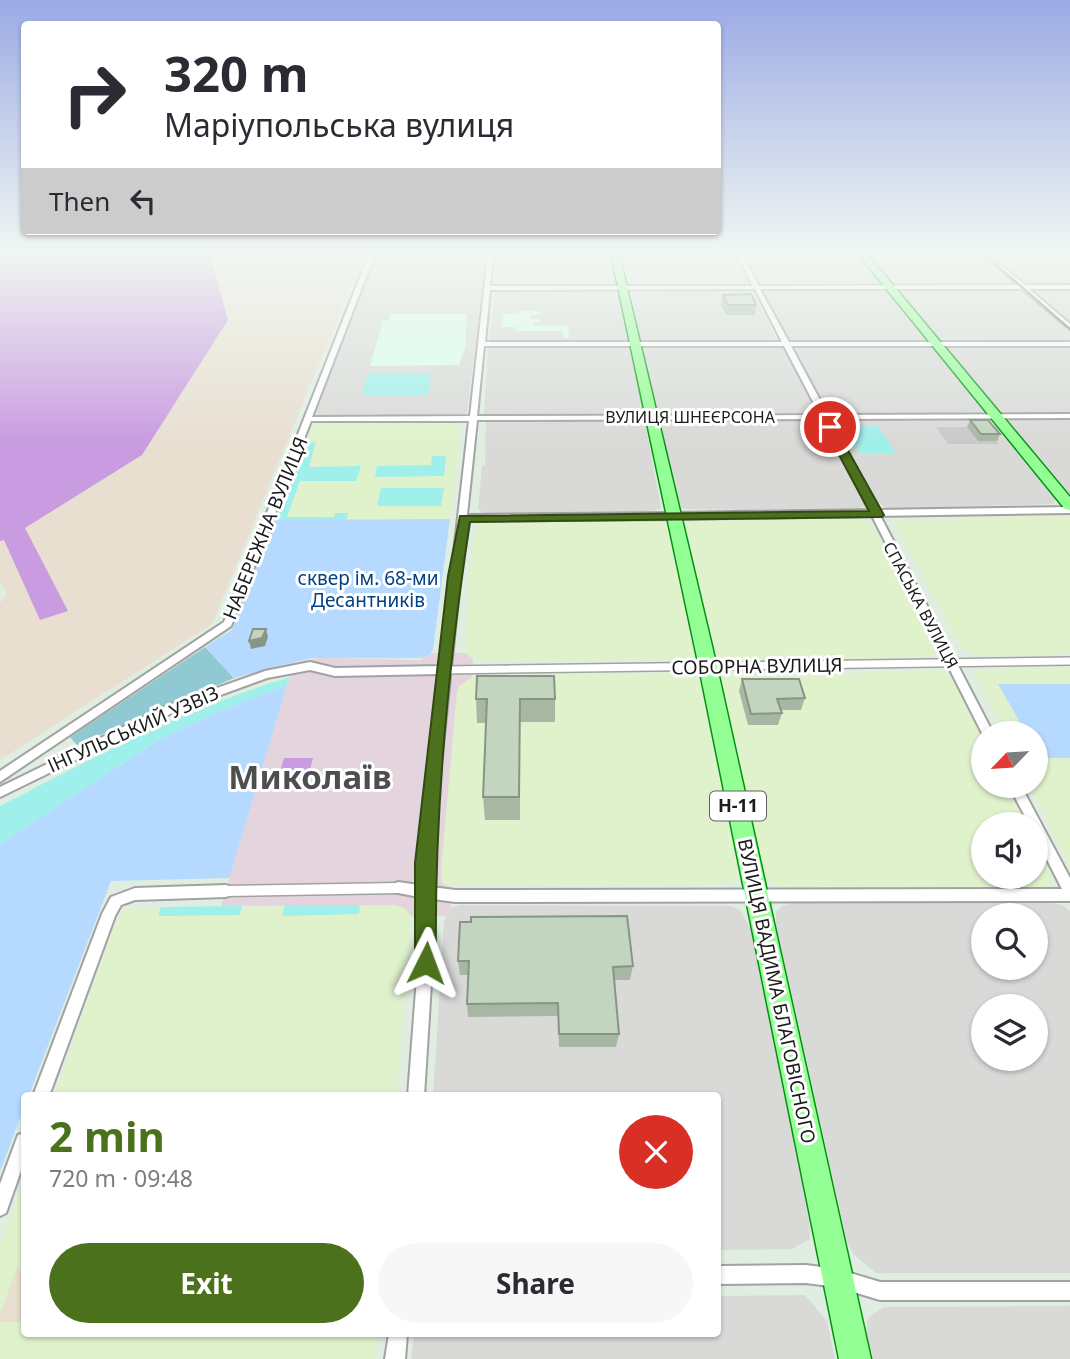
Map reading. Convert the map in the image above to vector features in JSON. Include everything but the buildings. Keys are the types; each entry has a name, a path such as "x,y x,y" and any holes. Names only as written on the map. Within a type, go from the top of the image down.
{"main road":[{"name":"ВУЛИЦЯ ВАДИМА БЛАГОВІСНОГО","path":"631,317 855,1359"},
{"path":"914,317 1070,508"}],"street":[{"name":"НАБЕРЕЖНА ВУЛИЦЯ","path":"0,777 228,624 348,317"},
{"path":"416,1092 427,937 425,863 485,317"},
{"name":"СПАСЬКА ВУЛИЦЯ","path":"773,317 982,721"},
{"path":"482,344 1070,344"},
{"name":"ВУЛИЦЯ ШНЕЄРСОНА","path":"309,419 1070,416"},
{"path":"464,518 877,515 1070,508"},
{"name":"СОБОРНА ВУЛИЦЯ","path":"445,670 1070,661"},
{"name":"ІНГУЛЬСЬКИЙ УЗВІЗ","path":"0,792 182,704 265,675 310,666 335,672 445,670"},
{"path":"42,1092 107,920 116,901 135,894 398,888 455,896 756,897 1070,893 1048,849"},
{"path":"0,1207 21,1149"},
{"path":"721,1275 806,1274 837,1278 880,1291 1070,1290"},
{"path":"396,1359 398,1337"}],"shaded area":[{"path":"0,317 227,317 142,455 25,528 68,611 40,620 4,540 0,541"},
{"path":"227,317 338,317 212,624 0,760 0,603 7,595 0,580 0,541 4,539 40,619 24,528 142,455"},
{"path":"351,317 478,317 467,412 464,415 322,417 316,413"},
{"path":"389,317 467,317 465,348 459,365 370,366 383,320 389,320"},
{"path":"492,317 626,317 630,341 497,343 489,339"},
{"path":"503,317 531,317 540,319 540,322 534,322 534,326 568,325 569,338 564,338 563,331 516,331 516,327 502,327"},
{"path":"636,317 766,317 779,343 646,343 641,340"},
{"path":"778,317 907,317 926,340 791,341"},
{"path":"920,317 1053,317 1070,332 1070,342 939,339"},
{"path":"924,345 934,349 984,412 832,415 826,409 794,350 799,347"},
{"path":"492,346 629,347 644,413 484,415 488,349"},
{"path":"650,346 781,347 786,350 817,411 809,415 665,416 656,411 643,349"},
{"path":"1070,346 1070,414 999,412 945,347"},
{"path":"368,373 431,373 428,395 362,395"},
{"path":"1070,418 1070,497 1006,419"},
{"path":"670,419 820,420 866,505 854,511 681,509 660,425"},
{"path":"988,419 1056,498 1054,504 887,509 875,500 833,423 842,420"},
{"path":"450,420 461,423 450,519 275,520 315,423"},
{"path":"490,420 645,421 661,508 651,512 484,514 478,509 482,466 485,465 486,423"},
{"path":"878,426 895,453 860,453 845,427"},
{"path":"936,427 985,427 999,444 948,444"},
{"path":"316,442 309,467 361,466 356,481 300,481 287,517 334,517 335,513 348,513 346,521 280,628 205,647 232,630 305,443"},
{"path":"432,456 446,456 444,476 375,477 377,466 431,465"},
{"path":"381,488 444,488 441,506 377,506"},
{"path":"1061,515 1070,519 1070,654 978,656 961,648 894,521"},
{"path":"655,519 665,522 667,527 697,656 692,659 482,662 465,653 471,555 478,523"},
{"path":"860,520 874,526 937,654 929,657 729,662 717,656 685,524 691,521"},
{"path":"205,647 234,678 77,745 70,737"},
{"path":"431,653 465,653 473,659 472,677 459,686 457,692 441,871 442,883 451,887 451,908 446,916 411,916 406,909 396,905 221,906 287,685 298,662 320,658 421,660"},
{"path":"1070,668 1070,868 1048,823 1048,812 1043,812 1036,798 1048,798 1048,721 998,721 974,673 981,669"},
{"path":"938,670 950,676 973,721 971,798 1012,798 1020,812 971,812 971,888 784,888 773,884 764,874 721,677"},
{"path":"698,672 740,873 736,879 730,883 443,885 441,864 457,692 465,680 484,675"},
{"path":"290,677 287,685 162,738 0,844 0,806 107,751 177,719"},
{"path":"284,758 313,758 307,782 277,782"},
{"path":"1048,867 1052,875 1048,887"},
{"path":"1047,902 1063,905 1070,911 1070,1273 876,1273 853,1254 847,1241 776,925 776,912 782,906 792,903"},
{"path":"285,905 360,905 359,914 282,916"},
{"path":"460,905 732,906 740,910 753,933 809,1220 810,1239 792,1249 721,1250 721,1092 433,1092 444,921 451,908"},
{"path":"242,906 240,915 158,916 161,907"},
{"path":"403,906 411,916 397,1092 55,1092 114,927 125,909"},
{"path":"21,1188 21,1337 377,1337 374,1359 0,1359 0,1247"},
{"path":"17,1267 21,1267 21,1322 0,1322 0,1314"},
{"path":"805,1295 827,1321 835,1359 411,1359 414,1337 721,1337 721,1296"},
{"path":"1070,1306 1070,1359 872,1359 866,1333 868,1318 884,1307"}],"green space":[{"name":"сквер ім. 68-ми Десантників","path":"450,519 433,650 426,658 311,658 234,678 205,647 232,630 275,520"},
{"path":"998,684 1070,684 1070,758 1048,758 1048,721 1019,721"},
{"path":"287,685 230,878 111,881 30,1092 21,1092 21,1115 0,1172 0,844 162,738"}],"tram line":[{"path":"1057,317 1070,329"}],"district":[{"name":"Миколаїв","path":"310,777"}],"route":[{"path":"426,963 428,921 425,863 455,576 464,518 877,515 830,427"}]}
